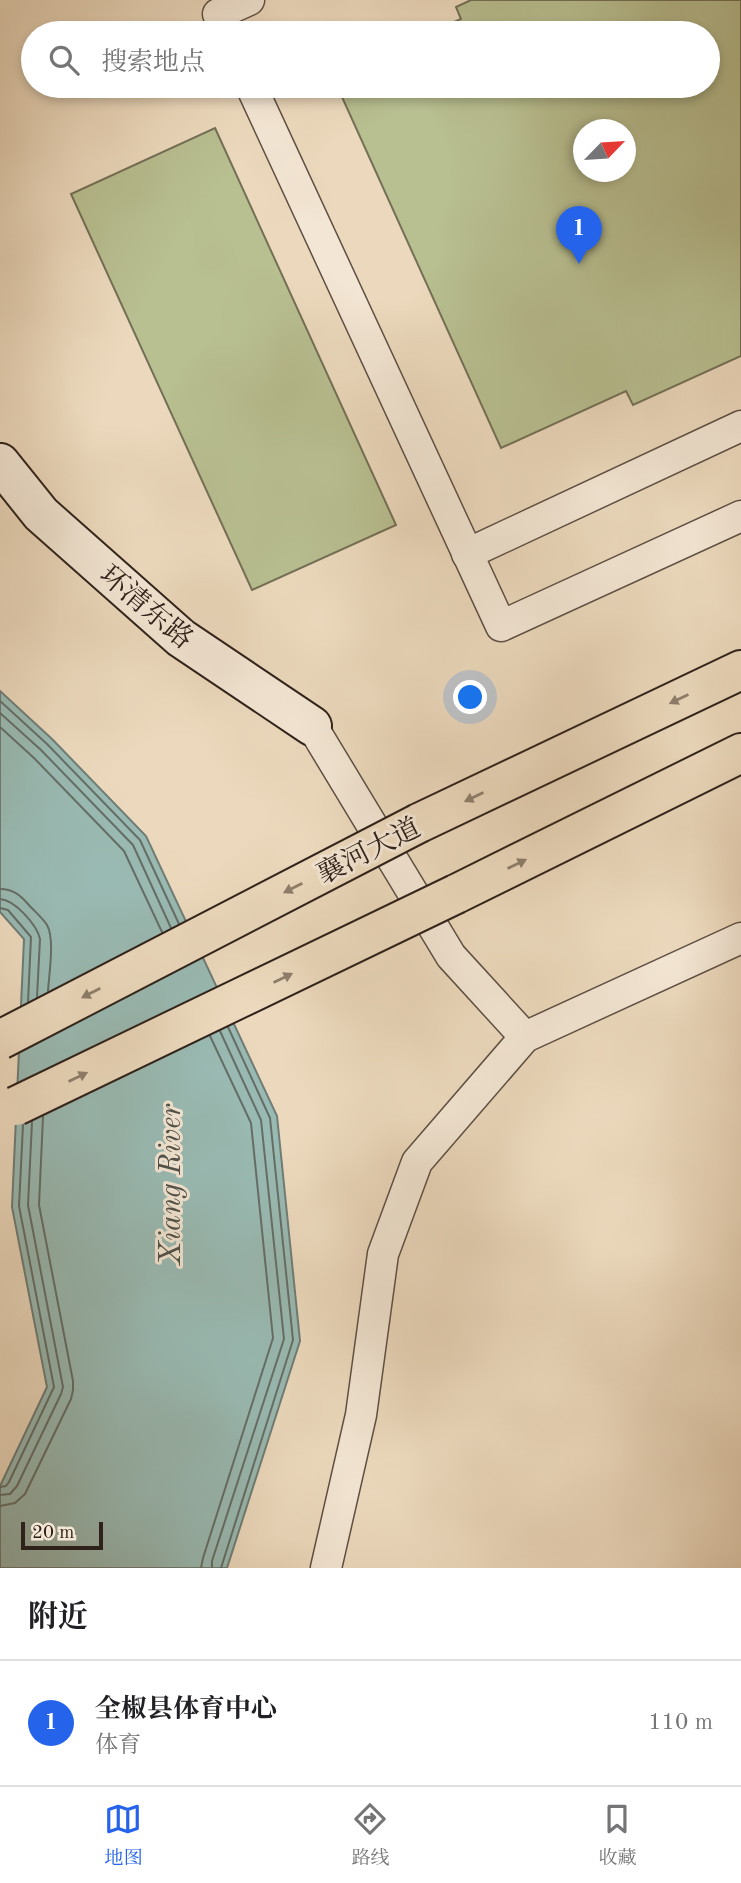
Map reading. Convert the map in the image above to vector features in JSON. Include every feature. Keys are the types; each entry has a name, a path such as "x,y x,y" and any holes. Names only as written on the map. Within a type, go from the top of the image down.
{"main road":[{"name":"襄河大道","path":"0,1040 419,823 741,670"},
{"path":"8,1110 741,753"}],"street":[{"path":"221,21 218,14 249,0"},
{"path":"257,98 501,626 741,516"},
{"path":"467,554 741,426"},
{"name":"环清东路","path":"0,463 41,514 181,638 312,726"},
{"path":"312,726 451,956 525,1037"},
{"path":"326,1568 361,1415 383,1254 416,1162 525,1037 741,939"}],"green space":[{"path":"471,0 741,0 741,356 633,405 626,391 501,448 342,98 720,98 720,21 456,21 461,19 456,7"},
{"path":"215,128 396,525 252,590 71,194"}],"water":[{"name":"Xiang River","path":"0,691 52,739 146,836 277,1116 300,1341 227,1568 0,1568 0,1486 47,1387 12,1207 24,939 0,912"}],"place":[{"name":"全椒县体育中心","path":"579,264"}]}
